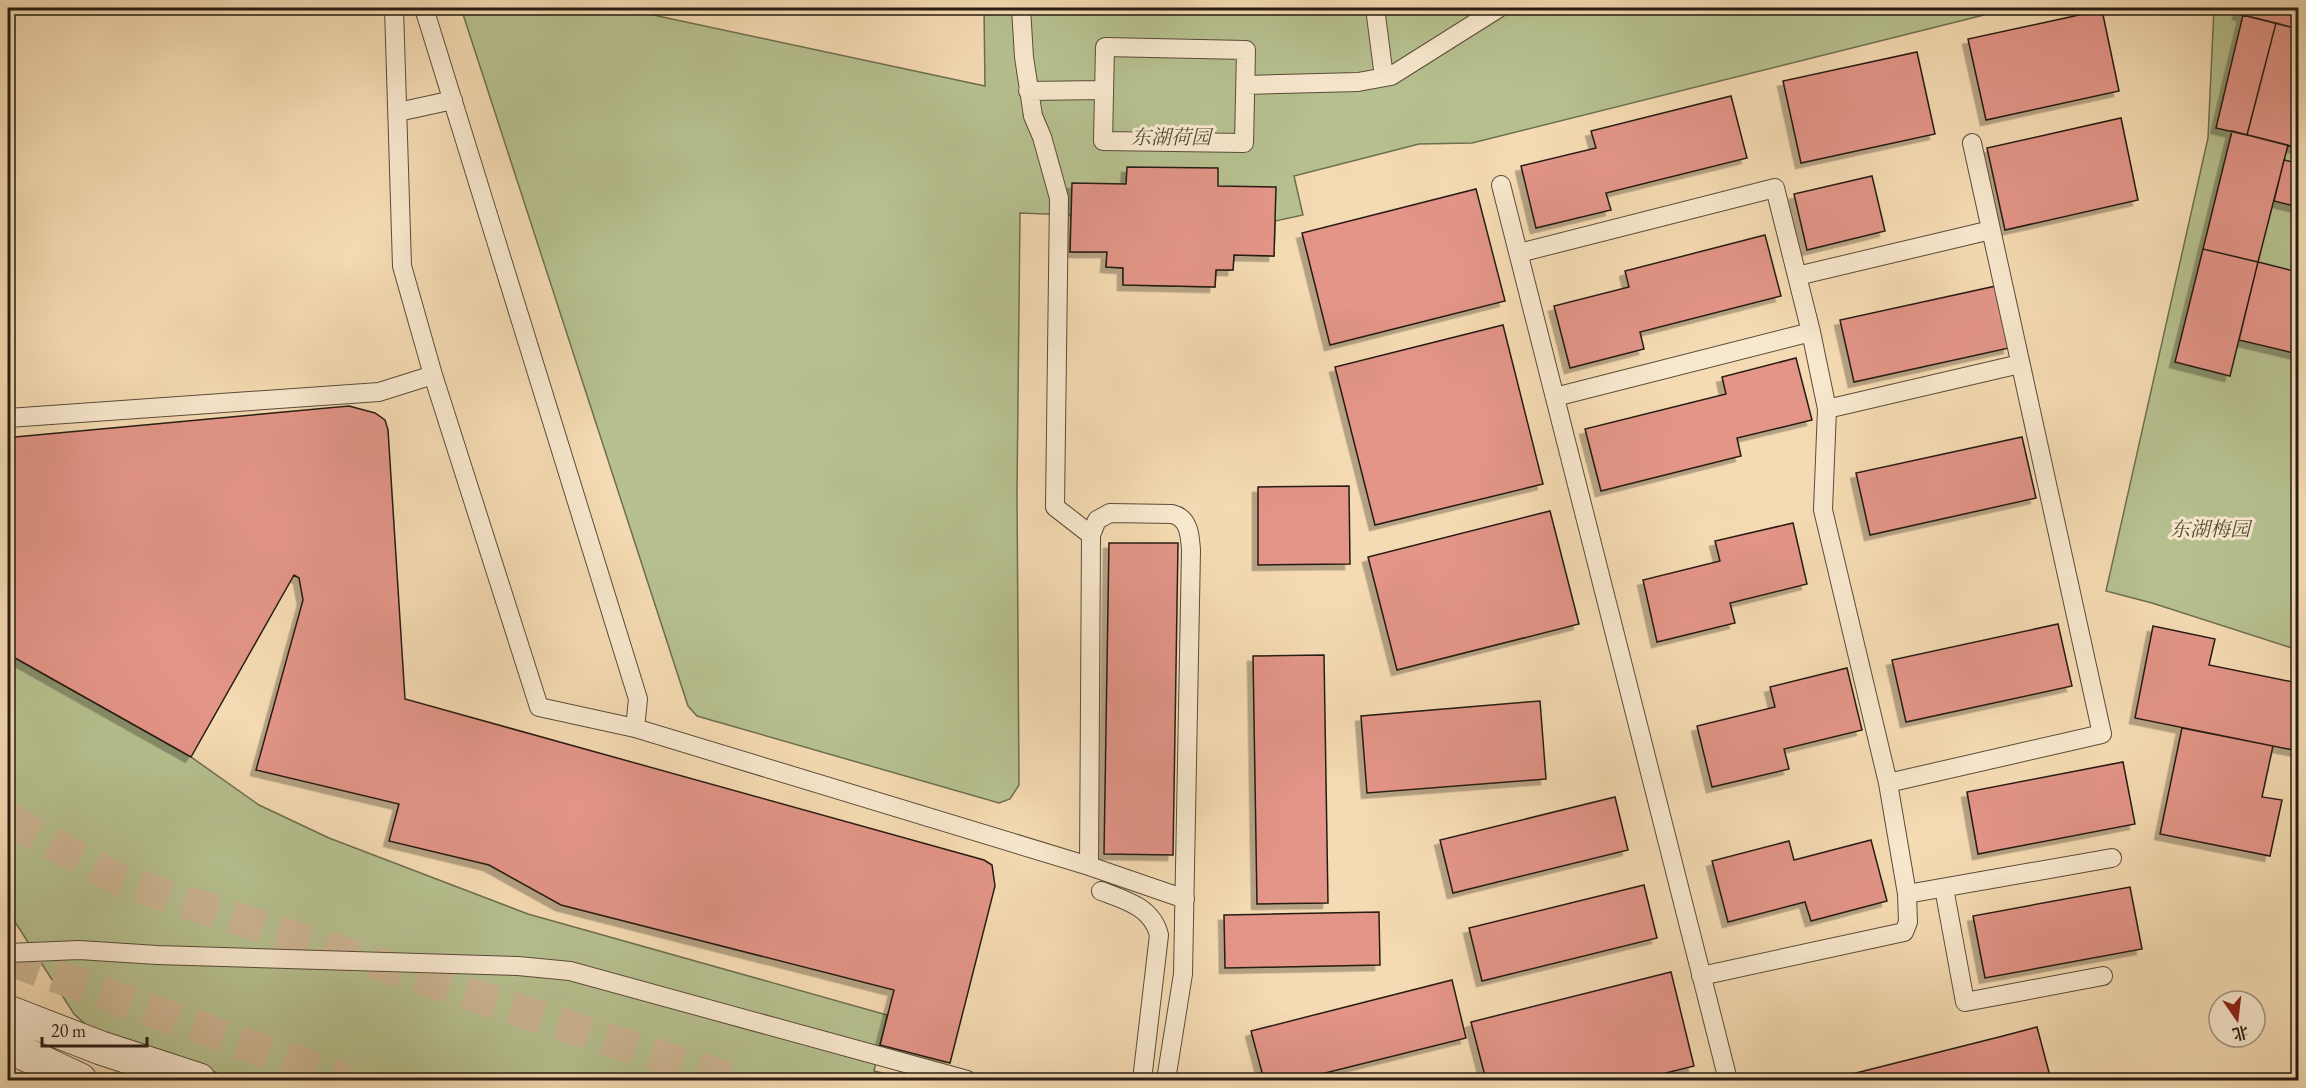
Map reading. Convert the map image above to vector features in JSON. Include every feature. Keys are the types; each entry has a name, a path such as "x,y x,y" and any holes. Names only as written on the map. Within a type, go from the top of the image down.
{"street":[{"path":"8,1011 101,1048 199,1080"},
{"path":"8,1046 80,1080"}],"lane":[{"path":"394,8 402,266 433,375 539,706 635,729 1089,866 1185,899"},
{"path":"424,8 638,699 635,729"},
{"path":"1021,8 1028,91 1033,116 1042,137 1059,198 1055,507 1092,535"},
{"path":"1375,8 1384,77"},
{"path":"1246,86 1358,82 1384,77 1404,70 1499,8"},
{"path":"1105,46 1246,50 1244,143 1103,141 1104,90 1105,46"},
{"path":"1028,91 1104,90"},
{"path":"398,112 453,100"},
{"path":"1888,783 2102,734 2048,501 1972,143"},
{"path":"1501,185 1728,1080"},
{"path":"1519,253 1775,188 1811,332 1827,409 1822,510 1888,783 1907,894 1908,922 1904,932 1701,976"},
{"path":"1797,276 1991,230"},
{"path":"1555,397 1811,332"},
{"path":"1827,409 2020,364"},
{"path":"8,418 380,392 433,375"},
{"path":"1089,866 1092,535 1097,520 1110,513 1172,514 1183,520 1189,532 1183,974 1166,1080"},
{"path":"1907,894 2112,858"},
{"path":"1944,888 1965,1002 2103,976"},
{"path":"1101,891 1133,903 1142,909 1152,920 1159,935 1142,1080"},
{"path":"8,954 79,950 157,955 518,966 570,971 967,1080"}],"green space":[{"name":"东湖荷园","path":"461,8 634,8 637,11 658,16 985,86 984,8 2012,8 1472,143 1419,144 1294,176 1303,215 1275,221 1274,256 1234,255 1233,270 1216,270 1215,287 1123,285 1123,268 1106,267 1107,252 1070,252 1071,215 1020,213 1017,492 1019,785 1010,799 999,803 697,716 688,706"},
{"name":"东湖梅园","path":"2214,8 2298,8 2298,650 2152,603 2106,591 2208,138"},
{"path":"8,654 191,757 259,805 329,838 528,914 887,1015 874,1071 913,1080 239,1080 118,1041 91,1029 74,1014 8,911"}],"building":[{"path":"2239,8 2298,8 2298,29 2238,14"},
{"path":"2102,10 2119,91 1986,120 1968,39"},
{"path":"2243,15 2276,23 2247,135 2216,128"},
{"path":"2276,23 2298,29 2298,148 2247,135"},
{"path":"1917,52 1935,134 1801,163 1783,81"},
{"path":"1731,96 1747,158 1606,193 1611,210 1536,228 1521,166 1596,148 1591,131"},
{"path":"2121,118 2138,200 2005,230 1987,148"},
{"path":"2232,131 2288,145 2258,262 2203,249"},
{"path":"2284,160 2298,163 2298,207 2274,201"},
{"path":"1127,167 1218,168 1218,186 1276,187 1274,256 1234,255 1233,270 1216,270 1215,287 1123,285 1123,268 1106,267 1107,252 1070,252 1072,183 1126,184"},
{"path":"1872,176 1885,231 1807,250 1794,194"},
{"path":"1476,189 1505,301 1330,345 1302,233"},
{"path":"1765,235 1781,296 1640,332 1644,349 1570,368 1554,306 1629,287 1625,271"},
{"path":"2203,249 2258,262 2230,376 2175,362"},
{"path":"2258,262 2298,272 2298,354 2239,340"},
{"path":"1996,286 2009,348 1854,382 1840,320"},
{"path":"1503,325 1543,484 1375,525 1335,367"},
{"path":"1796,358 1812,420 1737,438 1741,456 1601,491 1585,429 1726,394 1722,377"},
{"path":"349,406 375,413 385,420 388,430 405,699 984,860 992,865 995,886 950,1063 880,1045 894,990 561,905 489,865 389,841 399,804 256,770 303,600 299,578 294,575 191,757 8,654 8,448 15,437"},
{"path":"2022,437 2036,498 1870,535 1856,473"},
{"path":"1349,486 1350,564 1258,565 1258,487"},
{"path":"1550,511 1579,624 1397,670 1368,557"},
{"path":"1793,523 1807,584 1730,603 1735,623 1657,642 1643,580 1720,561 1715,541"},
{"path":"1109,543 1178,543 1173,855 1104,854"},
{"path":"2058,624 2072,686 1906,722 1892,660"},
{"path":"2153,626 2215,639 2209,665 2298,683 2298,751 2135,718"},
{"path":"1324,655 1328,903 1257,904 1253,656"},
{"path":"1847,668 1862,730 1784,749 1789,769 1712,787 1697,726 1775,707 1770,687"},
{"path":"1540,701 1546,779 1367,793 1361,716"},
{"path":"2182,728 2273,746 2262,797 2282,800 2270,856 2160,834"},
{"path":"2123,762 2135,824 1978,854 1967,792"},
{"path":"1615,797 1628,850 1453,893 1440,840"},
{"path":"1871,840 1887,901 1811,921 1805,902 1728,922 1712,861 1789,841 1794,860"},
{"path":"1644,885 1657,938 1482,981 1469,928"},
{"path":"2130,887 2142,949 1985,978 1973,916"},
{"path":"1379,912 1380,965 1225,968 1224,915"},
{"path":"1671,972 1694,1066 1638,1080 1486,1080 1471,1022"},
{"path":"1452,980 1466,1038 1297,1080 1264,1080 1251,1031"},
{"path":"2037,1027 2051,1080 1828,1080 2003,1036"}],"tunnel":[{"path":"8,819 119,880 733,1080"},
{"path":"8,959 346,1080"}]}
